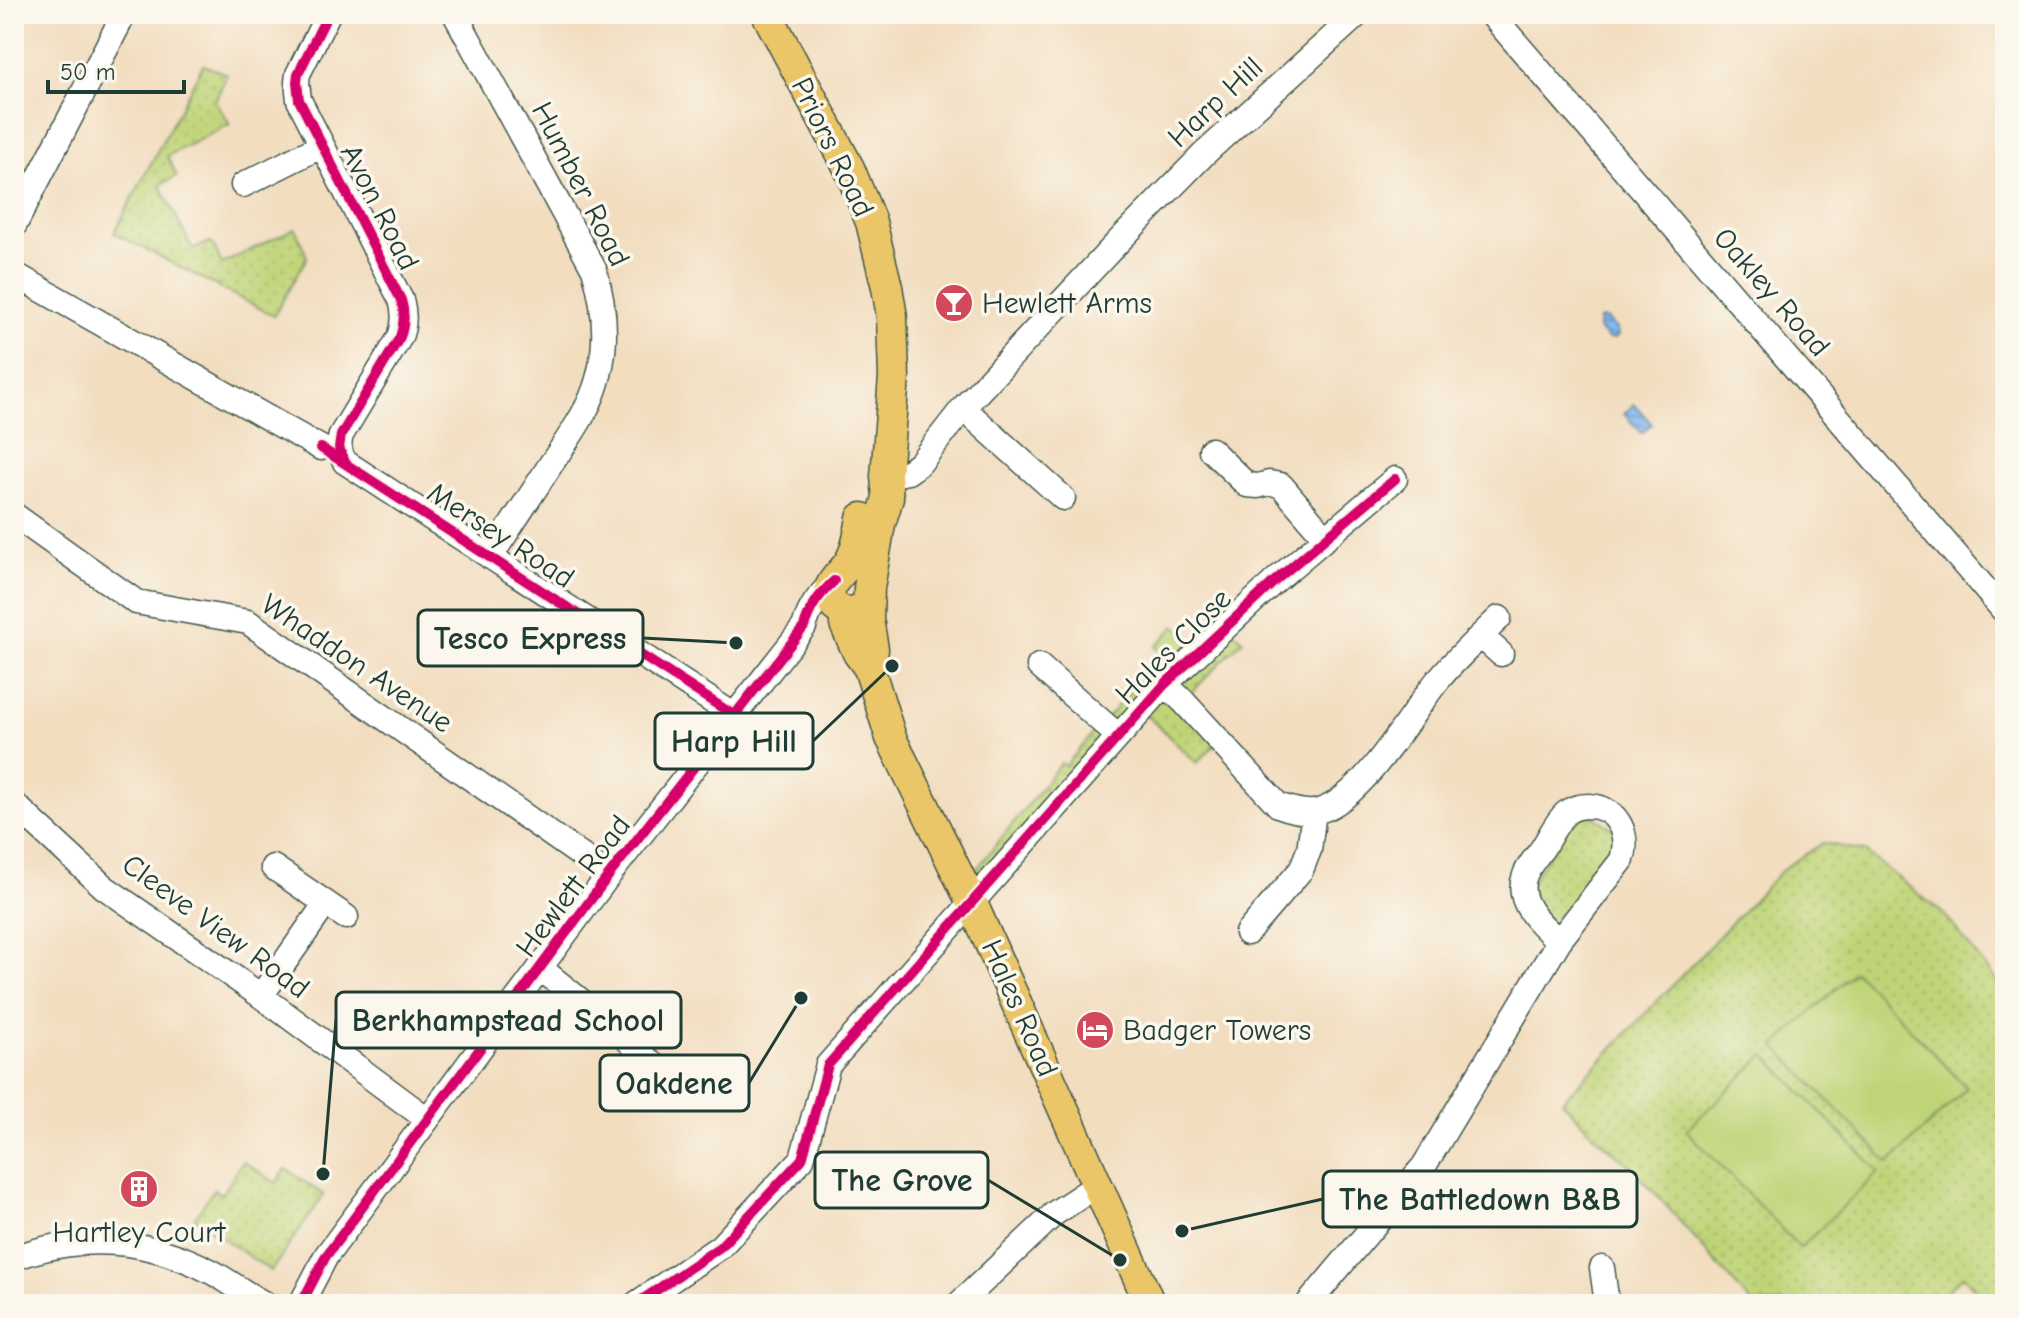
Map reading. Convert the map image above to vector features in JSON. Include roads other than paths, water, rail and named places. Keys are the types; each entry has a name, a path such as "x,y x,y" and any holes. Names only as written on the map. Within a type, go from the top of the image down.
{"main road":[{"name":"Priors Road","path":"767,14 849,168 871,222 892,317 893,407 886,476 888,498 855,603"},
{"name":"Priors Road","path":"836,579 850,562 857,546 870,492 886,476"},
{"path":"836,579 844,574 857,574 866,582 855,603"},
{"name":"Hales Road","path":"855,603 845,624 858,653 869,668 891,738 972,903 1150,1304"}],"street":[{"path":"14,226 124,14"},
{"name":"Avon Road","path":"328,14 301,66 297,82 299,100 401,300 404,314 400,337 341,435 339,448 345,462"},
{"name":"Humber Road","path":"455,14 594,269 604,318 601,366 583,416 490,557"},
{"name":"Harp Hill","path":"886,476 908,472 920,463 963,408 1079,282 1204,154 1358,14"},
{"name":"Oakley Road","path":"1491,14 2005,612"},
{"path":"243,185 321,146"},
{"path":"14,274 321,448"},
{"path":"963,408 1063,498"},
{"path":"1211,450 1247,485 1281,485 1326,538"},
{"name":"Mersey Road","path":"345,462 735,716"},
{"name":"Hales Close","path":"636,1304 720,1247 802,1159 828,1065 1165,684 1276,580 1395,479"},
{"name":"Whaddon Avenue","path":"14,515 136,602 248,622 609,875"},
{"name":"Hewlett Road","path":"301,1304 326,1256 427,1119 609,875 804,627 809,609 821,592 836,579"},
{"name":"Hewlett Road","path":"804,627 832,617 855,603"},
{"path":"1165,684 1278,805 1314,812 1340,800 1358,784 1441,677 1499,618"},
{"path":"1481,636 1501,654"},
{"path":"1039,666 1118,736"},
{"name":"Cleeve View Road","path":"14,804 104,887 261,996 427,1119"},
{"path":"1308,1304 1424,1166 1559,941 1622,860 1625,835 1611,814 1599,808 1585,806 1565,814 1525,876 1522,889 1527,905 1559,941"},
{"path":"1247,933 1301,870 1309,850 1314,812"},
{"path":"261,996 336,910 273,867"},
{"path":"540,968 693,1095"},
{"path":"959,1304 1055,1213 1099,1184"},
{"path":"14,1258 37,1250 82,1242 112,1242 142,1247 182,1258 215,1273 265,1304"},
{"path":"1602,1268 1607,1304"}],"water":[{"path":"1601,319 1607,320 1617,330 1615,339 1608,339 1598,329"},
{"path":"1634,404 1652,424 1642,433 1624,414"}],"place":[{"name":"Hewlett Arms","path":"954,303"},
{"name":"Tesco Express","path":"736,643"},
{"name":"Harp Hill","path":"892,666"},
{"name":"Oakdene","path":"801,998"},
{"name":"Badger Towers","path":"1095,1030"},
{"name":"Berkhampstead School","path":"323,1174"},
{"name":"Hartley Court","path":"139,1189"},
{"name":"The Battledown B&B","path":"1182,1231"},
{"name":"The Grove","path":"1120,1260"}]}
